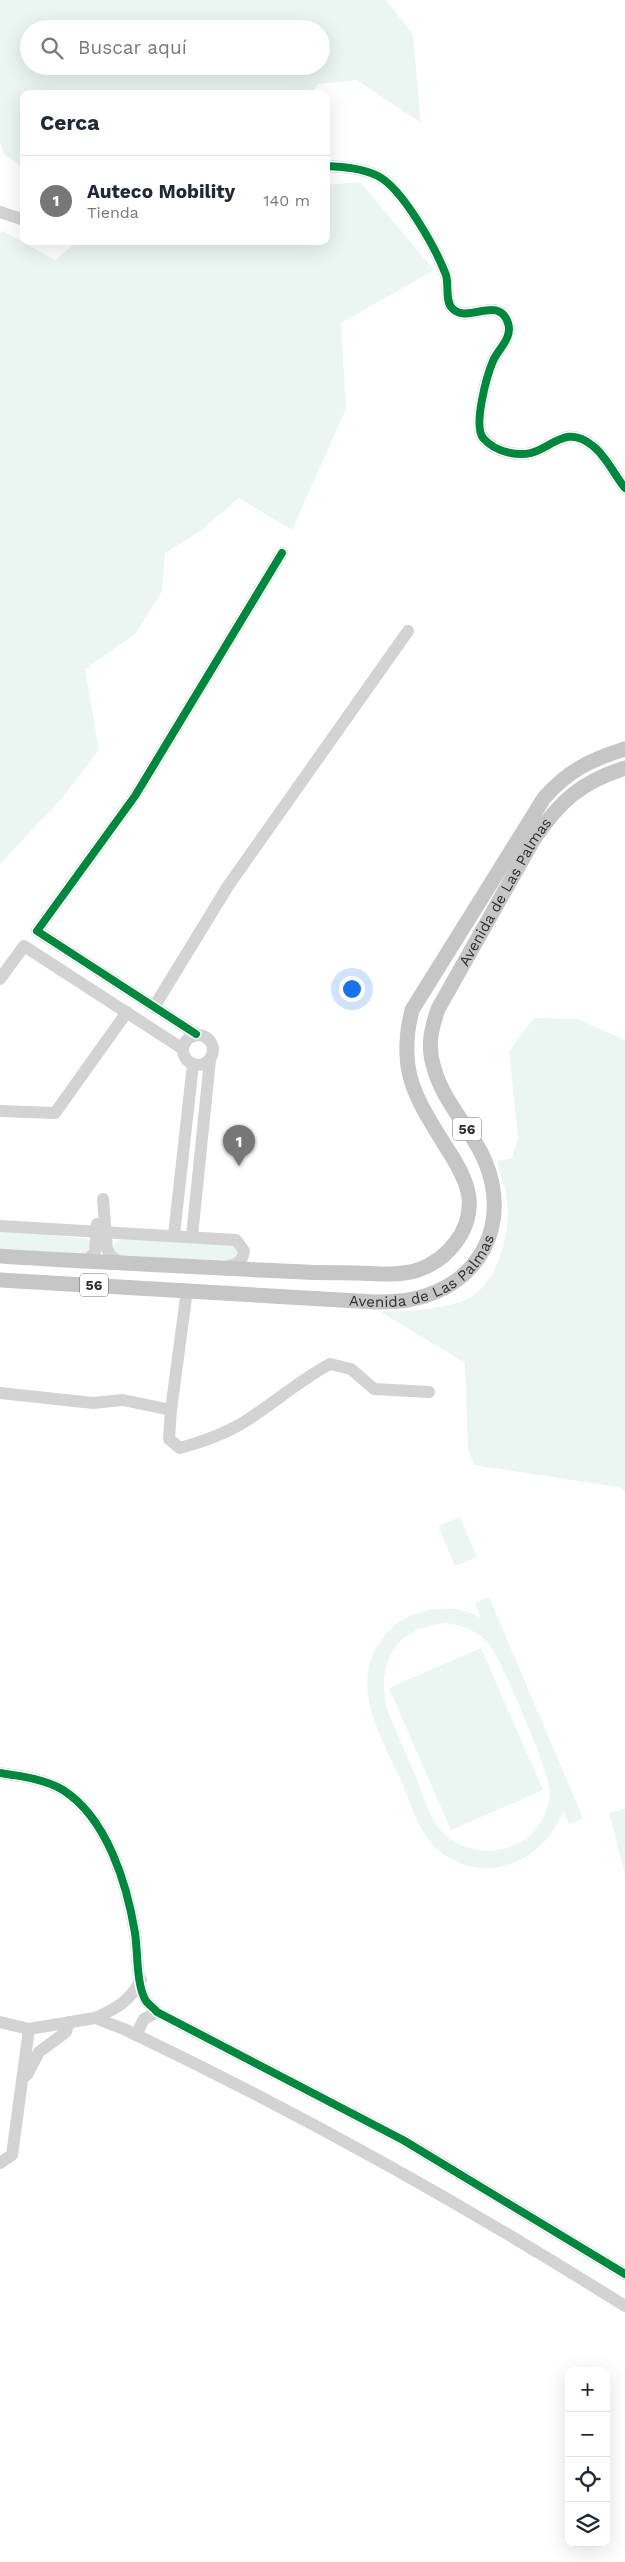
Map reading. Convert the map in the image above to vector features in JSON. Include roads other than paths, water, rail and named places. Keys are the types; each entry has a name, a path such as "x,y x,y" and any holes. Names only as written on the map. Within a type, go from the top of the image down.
{"main road":[{"name":"Avenida de Las Palmas","path":"0,1256 304,1272 401,1273 416,1270 440,1259 454,1245 465,1223 469,1200 463,1177 422,1106 408,1074 406,1042 412,1010 544,798 559,781 575,769 603,756 625,749"},
{"name":"Avenida de Las Palmas","path":"0,1280 375,1302 400,1301 432,1293 449,1285 475,1264 490,1238 495,1194 478,1147 438,1083 431,1055 430,1034 438,1009 534,838 560,804 584,785 625,768"}],"street":[{"path":"330,166 360,169 380,177 399,195 414,216 441,262 447,278 449,302 452,309 461,314 494,310 504,315 509,324 509,334 493,360 479,415 481,435 488,443 501,451 521,454 537,451 563,436 578,437 594,446 625,488"},
{"path":"0,212 20,219"},
{"path":"192,1236 210,1060 214,1052 212,1042 205,1036 196,1034 154,1008 37,931 135,796 282,552"},
{"path":"154,1008 228,886 408,630"},
{"path":"0,979 24,946 183,1049"},
{"path":"0,1111 54,1113 128,1012"},
{"path":"196,1034 188,1038 183,1049 186,1060 193,1064 202,1065 210,1060"},
{"path":"174,1235 193,1064"},
{"path":"100,1199 102,1231 110,1255 120,1263"},
{"path":"0,1226 229,1238 241,1244 244,1250 240,1262 234,1265 215,1268"},
{"path":"86,1262 95,1252 102,1231"},
{"path":"187,1290 169,1439 180,1448 206,1441 241,1424 305,1377 330,1364 351,1369 374,1389 430,1392"},
{"path":"0,1393 93,1403 123,1400 171,1410"},
{"path":"0,1773 35,1780 62,1790 93,1820 120,1867 135,1933 141,1980 146,2000 157,2012 403,2140 625,2274"},
{"path":"0,2022 29,2029 95,2018 119,2007 135,1991 141,1980"},
{"path":"136,2035 144,2018 157,2012"},
{"path":"95,2018 136,2035 365,2151 533,2248 625,2306"},
{"path":"22,2090 34,2058 45,2046 66,2032 69,2022"},
{"path":"0,2163 12,2155 29,2029"}],"place":[{"name":"Auteco Mobility","path":"239,1166"}]}
